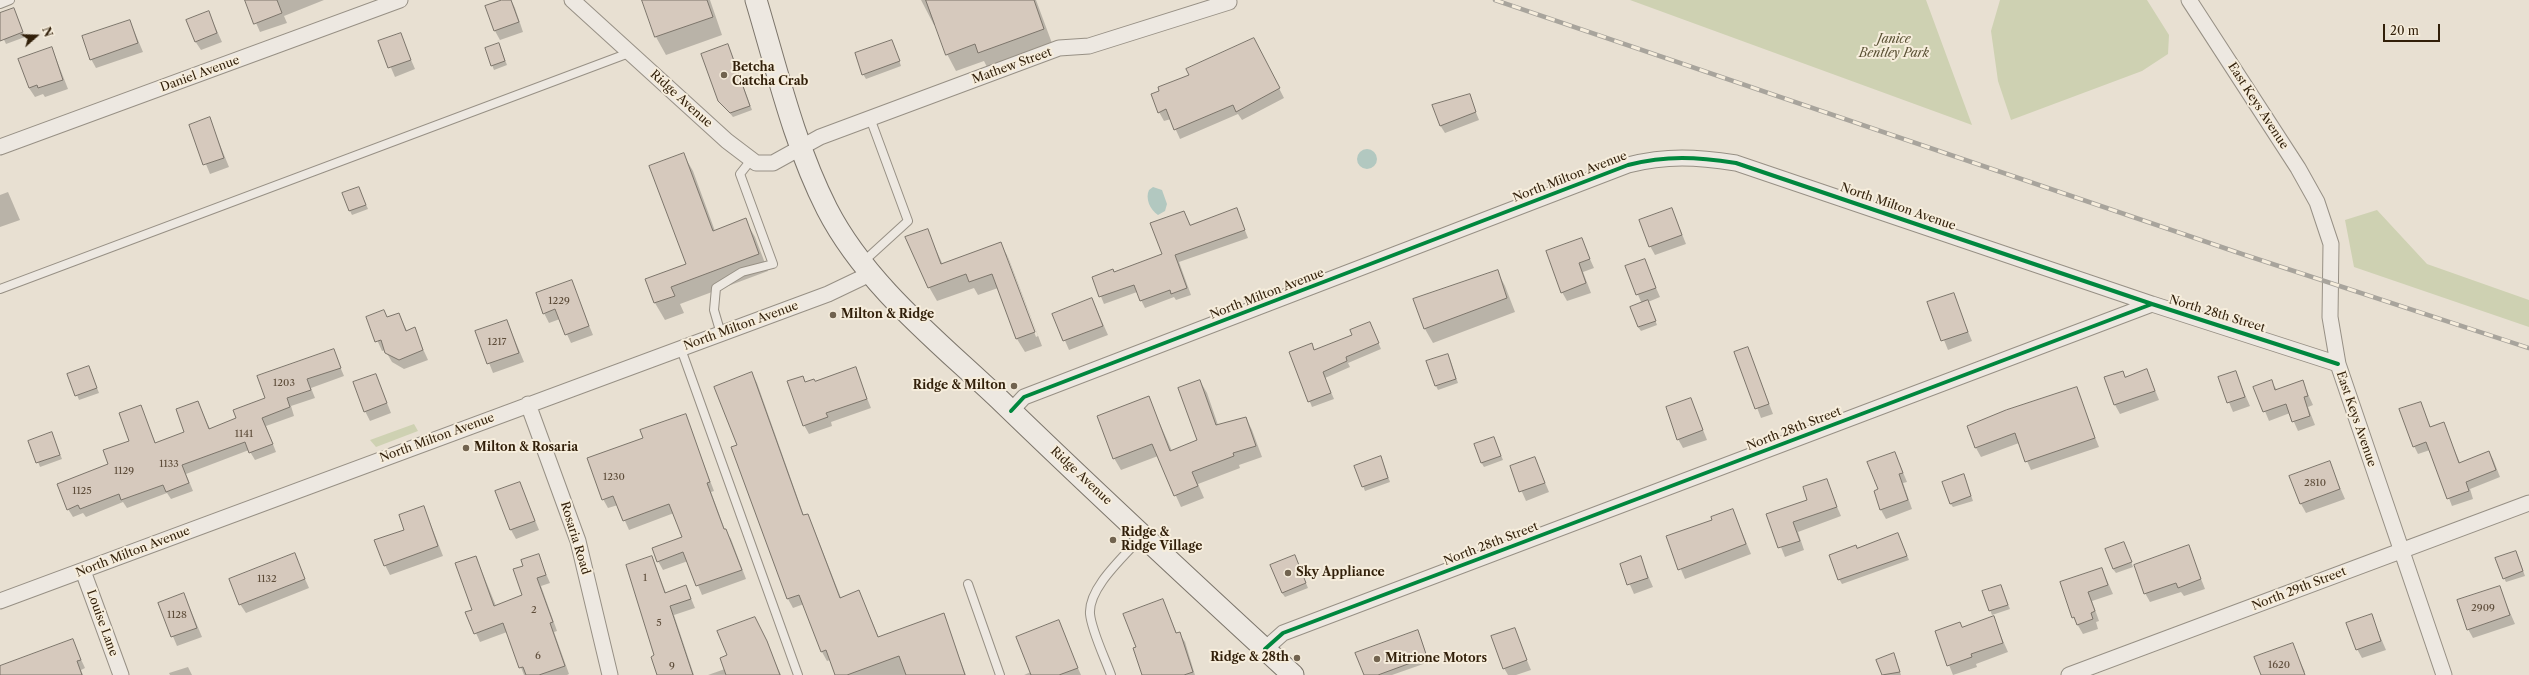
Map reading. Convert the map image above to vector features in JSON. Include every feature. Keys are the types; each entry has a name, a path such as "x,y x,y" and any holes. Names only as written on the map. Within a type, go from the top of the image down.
{"street":[{"name":"Daniel Avenue","path":"0,147 400,0"},
{"name":"Ridge Avenue","path":"572,0 629,53 751,160"},
{"name":"Ridge Avenue","path":"756,0 801,148 827,209 868,268 891,295 1011,411 1292,675"},
{"name":"East Keys Avenue","path":"2189,0 2298,168 2317,202 2331,244 2330,317 2338,364 2444,675"},
{"name":"Mathew Street","path":"801,148 820,137 1058,48 1089,46 1229,2"},
{"path":"751,160 765,164 773,163 801,148"},
{"name":"North Milton Avenue","path":"1011,411 1024,397 1620,168 1655,158 1697,156 1736,163 2152,304"},
{"name":"North Milton Avenue","path":"0,601 828,294 868,268"},
{"name":"North 28th Street","path":"1265,649 1282,633 2152,304 2338,364"},
{"name":"Rosaria Road","path":"528,404 578,541 610,675"},
{"name":"North 29th Street","path":"2069,675 2529,503"},
{"name":"Louise Lane","path":"83,571 121,675"}],"lane":[{"path":"0,4 10,0"},
{"path":"0,289 629,53"},
{"path":"868,268 908,221 870,118"},
{"path":"721,334 714,310 716,288 742,272 773,264 740,174 751,160"},
{"path":"681,349 798,675"},
{"path":"1111,675 1090,616 1090,602 1098,586 1144,535"},
{"path":"968,584 1000,675"}],"green space":[{"name":"Janice Bentley Park","path":"1630,0 1926,0 1972,125"},
{"path":"2000,0 2147,0 2169,35 2168,54 2142,71 2011,120 1998,81 1991,31"},
{"path":"2377,210 2427,264 2529,300 2529,327 2354,267 2345,220"},
{"path":"414,424 418,431 376,447 370,440"}],"water":[{"path":"1367,149 1374,152 1377,159 1374,166 1367,169 1360,166 1357,159 1360,152"},
{"path":"1153,187 1162,190 1167,204 1165,211 1158,215 1149,204 1148,200 1149,190"}],"building":[{"path":"245,0 277,0 282,13 254,24"},
{"path":"502,0 511,0 519,22 494,31 485,6"},
{"path":"642,0 707,0 713,17 655,37"},
{"path":"926,0 1034,0 1044,29 978,53 975,44 946,55"},
{"path":"14,8 23,32 0,41 0,13"},
{"path":"209,11 217,33 195,42 186,20"},
{"path":"130,20 138,43 90,60 82,36"},
{"path":"401,33 411,60 388,68 378,41"},
{"path":"1254,38 1280,88 1236,112 1233,105 1174,130 1166,109 1158,113 1151,94 1159,91 1158,87 1189,75 1186,69"},
{"path":"892,40 900,61 862,75 855,53"},
{"path":"499,43 505,61 491,66 485,48"},
{"path":"728,44 750,106 730,113 718,101 701,54"},
{"path":"52,47 63,80 38,88 37,85 29,88 18,59"},
{"path":"1470,94 1476,112 1440,126 1432,105"},
{"path":"210,117 224,158 203,165 189,125"},
{"path":"684,153 713,231 746,218 759,254 671,287 675,296 654,303 645,279 686,264 649,166"},
{"path":"359,187 366,205 349,211 342,193"},
{"path":"1237,208 1245,230 1175,255 1187,288 1171,294 1170,290 1140,301 1134,285 1099,297 1092,277 1113,269 1114,272 1162,254 1150,223 1184,211 1190,225"},
{"path":"1672,208 1682,235 1649,247 1639,220"},
{"path":"928,229 941,264 1001,242 1035,332 1016,339 992,274 969,282 966,274 928,288 905,237"},
{"path":"1582,238 1590,259 1579,263 1586,283 1561,293 1546,251"},
{"path":"1645,259 1656,288 1636,295 1625,266"},
{"path":"1498,270 1507,298 1424,329 1413,299"},
{"path":"572,280 589,326 565,335 555,309 543,314 536,293"},
{"path":"1954,293 1968,332 1941,341 1927,302"},
{"path":"1092,298 1103,326 1063,341 1052,314"},
{"path":"1648,300 1656,321 1638,327 1630,307"},
{"path":"384,310 387,317 399,313 406,331 415,327 423,350 399,360 385,353 381,340 375,342 366,317"},
{"path":"507,320 519,353 487,364 475,331"},
{"path":"1370,322 1379,343 1346,357 1347,361 1323,372 1331,393 1308,402 1289,352 1312,343 1314,350 1352,335 1350,330"},
{"path":"1748,347 1769,404 1755,409 1734,352"},
{"path":"334,349 341,368 307,379 311,390 287,398 290,407 262,418 273,444 249,453 245,442 182,465 189,483 166,492 163,485 121,500 119,494 80,509 78,505 67,510 57,484 108,464 103,450 129,441 119,413 141,405 155,443 184,432 176,409 198,401 209,429 236,418 233,410 265,398 257,376"},
{"path":"1448,354 1456,379 1435,386 1426,361"},
{"path":"89,366 97,388 75,396 67,374"},
{"path":"856,367 867,399 826,413 828,417 803,426 787,381 803,376 805,382 814,379 815,381"},
{"path":"2147,369 2155,391 2114,405 2104,377 2123,371 2125,377"},
{"path":"2236,371 2245,397 2227,403 2218,377"},
{"path":"752,372 803,515 808,514 840,598 859,590 878,637 944,613 965,675 906,675 899,656 847,675 835,675 826,650 821,652 799,595 787,599 731,447 737,445 714,387"},
{"path":"376,374 387,403 364,412 353,382"},
{"path":"1200,380 1216,425 1246,417 1256,446 1233,453 1234,456 1192,472 1198,486 1174,496 1152,444 1113,459 1097,416 1149,396 1170,451 1197,440 1178,388"},
{"path":"2272,380 2275,390 2303,380 2308,396 2304,397 2310,416 2292,422 2286,404 2263,412 2253,387"},
{"path":"2077,387 2095,438 2025,462 2015,433 1975,448 1967,426 2006,410"},
{"path":"1691,398 1703,430 1677,440 1666,407"},
{"path":"2421,402 2430,427 2444,422 2459,463 2489,451 2496,470 2466,482 2469,491 2447,499 2426,442 2413,447 2399,409"},
{"path":"686,414 710,482 707,483 724,529 726,529 742,570 696,586 683,552 657,562 652,548 682,537 669,504 623,521 613,496 602,500 587,458 643,438 640,430"},
{"path":"52,432 60,455 36,463 28,441"},
{"path":"1494,437 1501,456 1481,463 1474,444"},
{"path":"1895,452 1903,473 1899,474 1908,500 1880,510 1874,491 1878,489 1867,462"},
{"path":"1381,456 1388,478 1362,487 1354,466"},
{"path":"1535,457 1545,483 1519,492 1510,466"},
{"path":"2330,461 2340,489 2300,504 2289,476"},
{"path":"1964,474 1971,496 1950,504 1942,482"},
{"path":"1827,479 1837,507 1793,522 1800,541 1778,548 1766,514 1807,500 1803,487"},
{"path":"520,482 535,521 510,530 495,491"},
{"path":"424,506 438,546 384,566 374,540 404,530 399,515"},
{"path":"1733,509 1746,544 1678,570 1666,536 1712,520 1711,517"},
{"path":"1898,533 1907,556 1838,580 1829,555 1856,545 1857,548"},
{"path":"2124,542 2132,562 2113,569 2105,549"},
{"path":"2189,545 2201,579 2178,588 2176,583 2144,594 2134,565"},
{"path":"2516,551 2523,571 2503,579 2495,558"},
{"path":"295,553 305,579 239,605 229,579"},
{"path":"539,554 546,575 537,578 553,622 550,623 565,666 539,675 526,675 523,667 519,668 503,623 474,634 465,612 472,610 455,563 476,556 494,606 522,595 513,569 523,566 521,560"},
{"path":"1295,555 1306,583 1282,593 1270,565"},
{"path":"652,556 665,593 686,585 691,599 670,606 693,675 657,675 651,657 654,655 626,565"},
{"path":"1641,556 1648,578 1627,585 1620,564"},
{"path":"2102,568 2108,585 2088,592 2095,611 2091,613 2093,619 2077,625 2074,617 2072,618 2060,582"},
{"path":"2001,585 2008,605 1989,611 1982,591"},
{"path":"2500,586 2510,615 2467,630 2457,600"},
{"path":"184,593 197,628 171,637 158,603"},
{"path":"1163,599 1176,633 1180,632 1193,672 1184,675 1142,675 1133,648 1136,647 1123,614"},
{"path":"2372,614 2381,641 2356,650 2346,623"},
{"path":"1994,616 2003,643 1971,654 1972,657 1947,666 1935,631 1960,622 1962,627"},
{"path":"755,617 767,641 780,675 726,675 720,658 727,655 717,631"},
{"path":"1059,620 1078,668 1059,675 1031,675 1016,637"},
{"path":"1515,628 1527,660 1503,669 1491,636"},
{"path":"1418,630 1427,657 1378,675 1364,675 1355,653"},
{"path":"73,639 81,660 77,661 82,675 0,675 0,666"},
{"path":"2293,643 2305,675 2261,675 2254,657"},
{"path":"1894,653 1900,672 1882,675 1876,660"}],"railway":[{"path":"1495,0 2242,254 2529,348"}],"cycle path":[{"path":"1011,411 1024,397 1628,165 1669,158 1695,158 1736,163 2152,304"},
{"path":"1265,649 1283,633 2152,304 2338,364"}],"place":[{"name":"Betcha Catcha Crab","path":"724,75"},
{"name":"Milton & Ridge","path":"833,315"},
{"name":"Ridge & Milton","path":"1014,386"},
{"name":"Milton & Rosaria","path":"466,448"},
{"name":"Ridge & Ridge Village","path":"1113,540"},
{"name":"Sky Appliance","path":"1288,573"},
{"name":"Ridge & 28th","path":"1297,658"},
{"name":"Mitrione Motors","path":"1377,659"}]}
